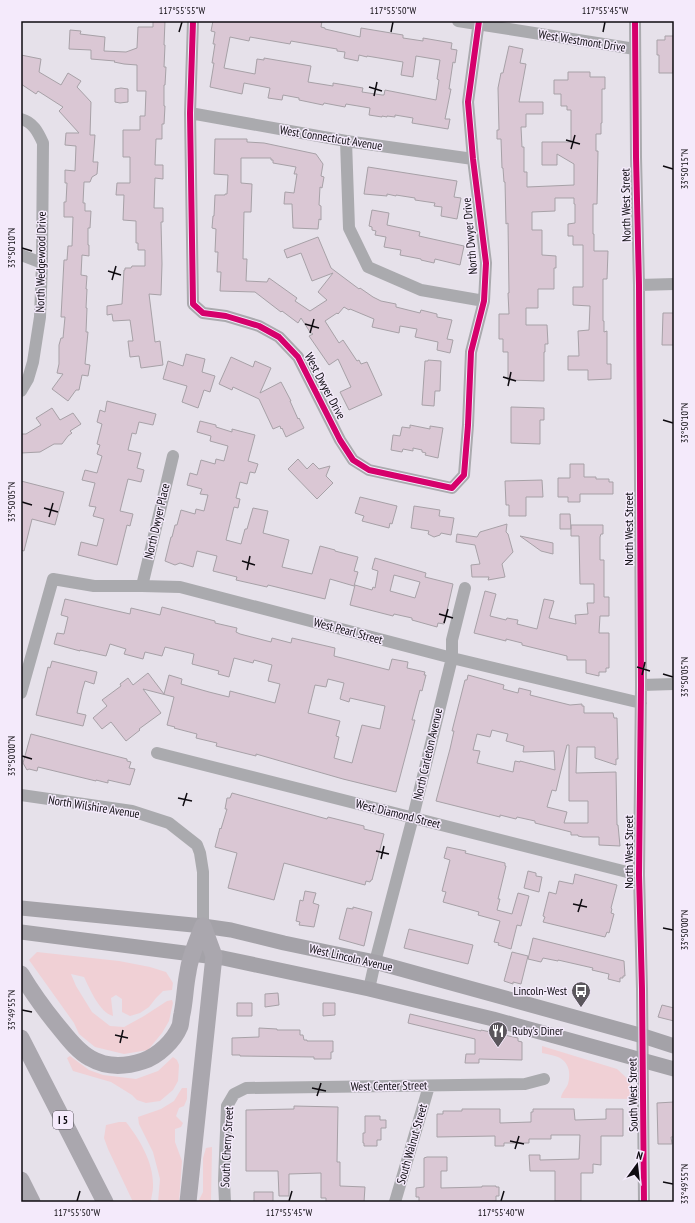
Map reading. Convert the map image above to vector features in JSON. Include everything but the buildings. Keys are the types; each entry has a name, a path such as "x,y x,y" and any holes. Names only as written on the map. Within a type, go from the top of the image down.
{"highway":[{"path":"21,974 50,1016 74,1045 89,1058 97,1062 109,1065 125,1066 147,1060 157,1054 173,1038 180,1026 192,954 203,926"},
{"path":"188,1202 214,956 203,926"},
{"name":"I 5","path":"21,1038 105,1202"},
{"path":"21,1180 32,1202"}],"main road":[{"name":"West Lincoln Avenue","path":"21,908 231,930 288,944 374,962 643,1036 674,1046"},
{"path":"23,932 214,956 369,989 493,1020 674,1069"}],"street":[{"path":"190,113 194,21"},
{"name":"West Westmont Drive","path":"458,21 479,23 635,49"},
{"name":"North West Street","path":"635,21 641,684 639,875 643,1036"},
{"name":"North Dwyer Drive","path":"452,488 464,475 472,352 484,301 486,263 473,159 468,102 479,23"},
{"name":"West Connecticut Avenue","path":"190,113 346,141 473,159"},
{"name":"West Dwyer Drive","path":"190,113 193,304 203,313 226,316 258,326 279,337 298,357 340,440 353,460 369,470 452,488"},
{"name":"North Wedgewood Drive","path":"21,119 26,120 38,130 43,142 40,317 33,362 28,379 21,391"},
{"path":"346,141 350,228 368,267 421,290 484,301"},
{"path":"21,255 42,263"},
{"path":"638,285 674,284"},
{"name":"North Dwyer Place","path":"142,586 173,456"},
{"name":"West Pearl Street","path":"21,693 53,579 94,586 180,587 452,658 641,703"},
{"name":"North Carleton Avenue","path":"369,989 374,962 413,817 452,658 452,640 465,588"},
{"path":"641,684 674,684"},
{"name":"West Diamond Street","path":"157,753 639,875"},
{"name":"North Wilshire Avenue","path":"21,795 132,811 169,823 197,845 200,854 203,872 203,926"},
{"name":"South West Street","path":"643,1036 644,1202"},
{"name":"West Center Street","path":"234,1094 246,1088 525,1084 544,1079"},
{"name":"South Walnut Street","path":"395,1202 429,1086"},
{"name":"South Cherry Street","path":"225,1202 224,1181 227,1106 234,1094"}],"shaded area":[{"path":"37,952 119,961 150,967 166,972 173,983 172,990 163,991 149,1007 140,1013 130,1016 122,1012 122,999 116,995 111,998 113,1016 108,1014 99,1005 84,977 71,974 76,986 92,1012 110,1026 124,1027 167,1001 172,1000 173,1003 169,1021 162,1033 148,1050 124,1054 95,1047 79,1034 74,1023 29,960"},
{"path":"542,1046 617,1069 631,1082 630,1099 561,1098 568,1084 569,1072 567,1065 558,1057 542,1053"},
{"path":"70,1056 89,1070 103,1075 136,1079 158,1071 173,1057 177,1060 179,1065 178,1081 173,1090 160,1101 146,1103 137,1100 132,1095 111,1082 73,1071 67,1058"},
{"path":"182,1088 187,1088 187,1099 184,1106 179,1108 176,1116 183,1123 181,1127 175,1129 175,1142 182,1161 179,1202 158,1202 160,1179 153,1152 139,1124 138,1117 161,1109 174,1101"},
{"path":"126,1122 141,1144 149,1161 153,1178 151,1202 133,1202 108,1149 104,1138 106,1125"},
{"path":"212,1147 211,1202 198,1202 203,1192 203,1158 206,1148"}],"cycle path":[{"path":"193,21 190,113 193,304 203,313 226,316 259,326 279,337 298,357 340,440 353,460 369,470 452,488 464,475 471,352 484,301 486,263 473,159 468,102 479,21"},
{"path":"635,21 639,285 641,685 639,875 642,989 644,1202"}],"place":[{"name":"Lincoln-West","path":"581,1008"},
{"name":"Ruby's Diner","path":"498,1048"}]}
